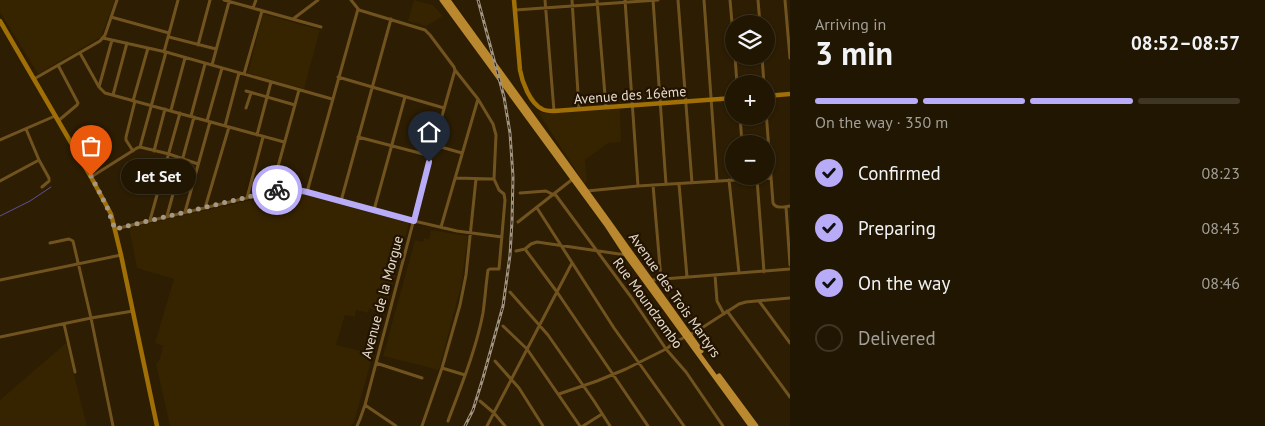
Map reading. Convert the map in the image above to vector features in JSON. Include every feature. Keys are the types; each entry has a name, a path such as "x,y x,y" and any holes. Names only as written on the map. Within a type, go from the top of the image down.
{"main road":[{"path":"442,0 510,89"},
{"path":"448,0 510,89"},
{"path":"514,0 520,70 525,88 532,100 541,109 554,112"},
{"path":"0,21 91,176 107,207 122,255 157,426"},
{"path":"0,30 6,31"},
{"name":"Avenue des Trois Martyrs","path":"510,89 628,256 756,426"},
{"path":"775,95 790,94"},
{"name":"Avenue des 16ème","path":"554,112 725,99"},
{"name":"Avenue des Trois Martyrs","path":"584,192 650,280 751,426"}],"street":[{"path":"34,79 103,38 118,0"},
{"path":"140,147 178,0"},
{"path":"198,45 210,0"},
{"path":"224,0 322,27"},
{"path":"253,8 256,0"},
{"path":"292,19 318,0"},
{"path":"351,0 358,9 425,30 478,99 495,128 494,179 496,185 505,196 499,269 488,270 482,314 474,348 448,421"},
{"path":"545,0 554,112"},
{"path":"572,0 579,110"},
{"path":"653,0 666,184"},
{"path":"515,10 598,2 658,0"},
{"path":"678,0 692,183"},
{"path":"704,0 717,181"},
{"path":"730,0 731,15"},
{"path":"758,0 759,15"},
{"path":"785,0 790,58"},
{"path":"625,1 638,186"},
{"path":"212,65 229,2"},
{"path":"598,2 606,108"},
{"path":"307,192 358,9"},
{"path":"244,74 262,11"},
{"path":"111,17 216,49"},
{"path":"341,201 391,19"},
{"path":"103,38 165,52 332,99"},
{"path":"99,86 112,40"},
{"path":"113,96 128,43"},
{"path":"133,151 126,137 148,48"},
{"path":"80,53 105,93 284,142"},
{"path":"171,110 185,58"},
{"path":"167,216 183,159 205,64"},
{"path":"0,140 57,118 77,105 78,103 58,65"},
{"path":"185,212 222,68"},
{"name":"Avenue de la Morgue","path":"356,426 365,405 455,70"},
{"path":"205,208 227,127 239,73"},
{"path":"338,77 444,108"},
{"path":"257,135 271,82"},
{"path":"271,192 299,90"},
{"path":"246,91 295,105"},
{"path":"246,108 251,93"},
{"path":"374,210 405,96"},
{"path":"441,227 478,99"},
{"path":"154,150 165,109"},
{"path":"150,220 180,113"},
{"path":"26,129 39,160 50,178 42,187"},
{"path":"247,198 263,137"},
{"path":"358,137 431,156"},
{"path":"434,145 462,153"},
{"path":"91,176 140,147 198,164"},
{"path":"0,181 39,160"},
{"path":"455,178 494,179"},
{"path":"518,222 574,178"},
{"path":"422,426 442,368 463,290 476,179"},
{"path":"584,192 638,186 725,180"},
{"path":"679,184 687,277"},
{"path":"653,185 661,279"},
{"path":"730,185 739,273"},
{"path":"757,185 764,272"},
{"path":"771,185 775,206 788,206 790,265"},
{"path":"115,229 289,188 414,221 470,233 502,237"},
{"path":"520,193 546,191 554,194"},
{"name":"Rue Moundzombo","path":"554,194 631,297 666,349 686,372 723,426"},
{"path":"537,208 609,320 684,426"},
{"path":"50,243 72,240 91,318 113,426"},
{"path":"516,252 534,243 628,256"},
{"path":"525,249 557,292 648,426"},
{"path":"0,280 122,255"},
{"path":"487,426 572,263"},
{"path":"650,280 790,270"},
{"path":"715,275 717,301 790,397"},
{"path":"510,292 539,325 584,386 610,426"},
{"path":"559,394 584,386 639,363 666,349 739,304 759,300 790,298"},
{"path":"759,300 790,343"},
{"path":"0,337 133,311"},
{"path":"64,324 75,372"},
{"path":"502,326 527,349 581,426 602,414"},
{"path":"495,360 512,379 543,426"},
{"path":"376,363 422,378"},
{"path":"442,368 465,375"},
{"path":"480,401 505,426"},
{"path":"365,405 396,426"}],"shaded area":[{"path":"0,0 115,0 101,37 38,74 0,12"},
{"path":"414,0 433,5 443,16 426,26 408,21"},
{"path":"263,14 320,30 304,89 248,73"},
{"path":"620,109 621,142 608,143 585,160 587,181 584,183 538,112"},
{"path":"291,191 409,223 385,313 369,309 368,313 356,310 355,317 345,315 336,345 373,354 354,423 350,426 170,426 156,364 160,359 163,346 155,343 174,279 137,268 129,228"},
{"path":"431,230 468,236 461,286 439,370 383,356 415,240 423,242 424,238 429,239"},
{"path":"66,343 87,426 0,426 0,400"}],"waterway":[{"path":"0,216 30,201 51,187"}],"railway":[{"path":"465,426 473,410 503,306 510,255 512,221 513,177 510,133 504,97 478,0"}],"way so far":[{"path":"91,176 107,207 115,229 277,190"}],"place":[{"name":"Jet Set","path":"91,176"}],"route":[{"path":"277,190 289,188 307,192 414,221 429,162"}]}
